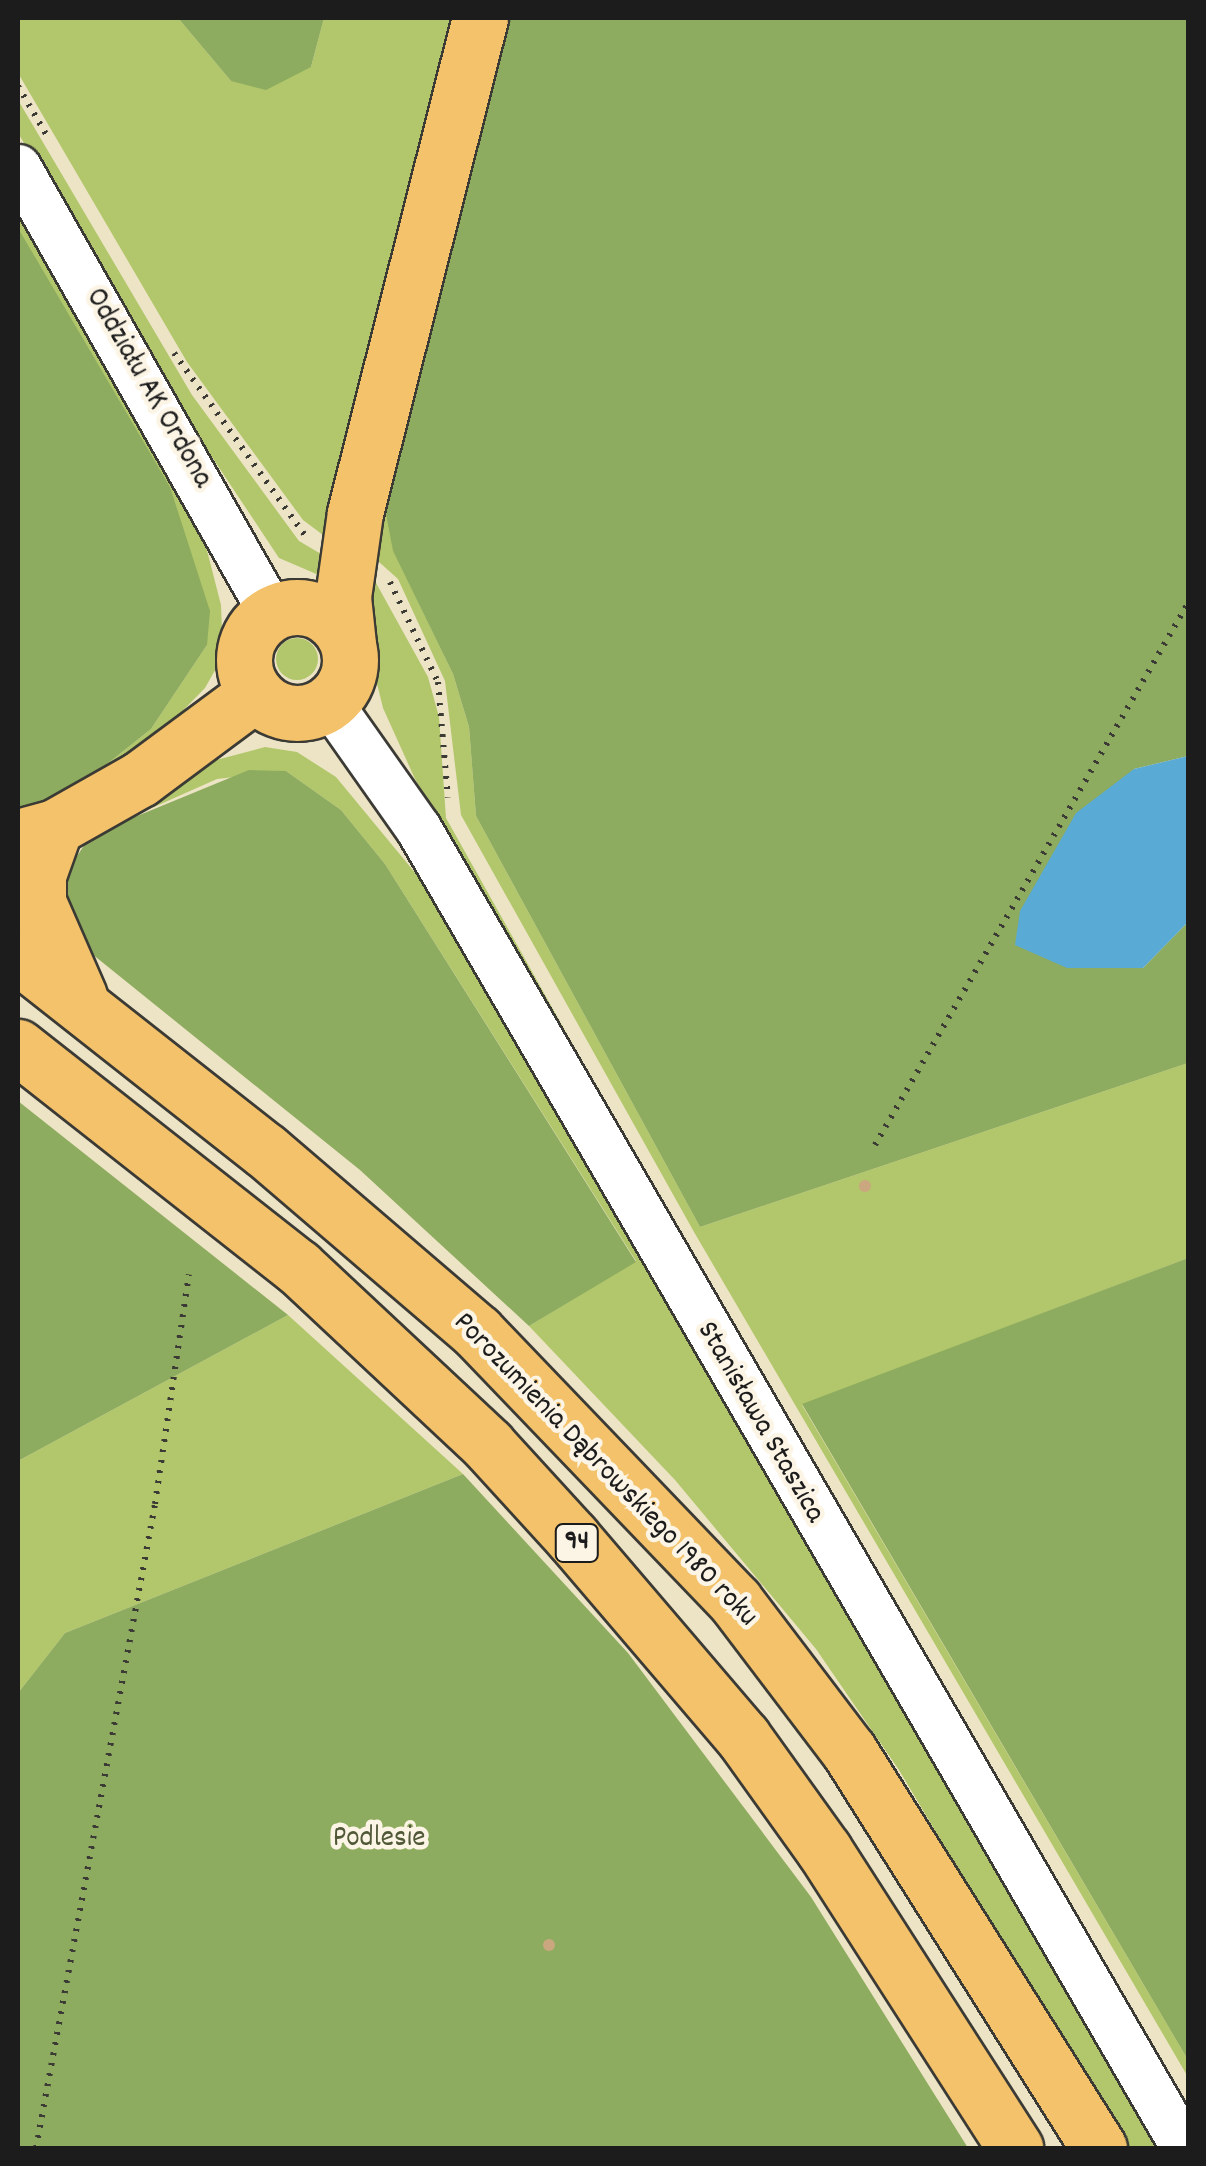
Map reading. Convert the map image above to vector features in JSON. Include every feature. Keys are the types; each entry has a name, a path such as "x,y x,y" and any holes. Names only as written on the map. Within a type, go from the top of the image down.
{"main road":[{"path":"348,644 317,612 291,608 272,614 246,647 246,674 256,693 277,709 296,713 330,702 348,674 348,644 343,587 355,513 480,18"},
{"path":"85,1007 38,902 41,862 36,832 166,763 256,693"},
{"name":"Porozumienia Dąbrowskiego 1980 roku","path":"18,956 85,1007 477,1332 734,1601 849,1752 1099,2148"},
{"name":"94","path":"18,1047 298,1267 488,1445 572,1537 743,1738 824,1850 1015,2148"}],"street":[{"name":"Oddziału AK Ordona","path":"18,167 272,614"},
{"name":"Stanisława Staszica","path":"330,702 426,841 1184,2148"}],"path":[{"path":"875,1146 1188,603"},
{"path":"36,2148 155,1504 189,1274"}],"green space":[{"path":"18,18 178,18 231,81 311,67 324,18 459,18 335,544 303,520 187,362 18,73"},
{"path":"178,18 324,18 311,67 266,90 231,81"},
{"path":"501,18 1188,18 1188,756 1134,769 1067,968 1143,968 1188,922 1188,1063 700,1227 476,816 469,727 453,674 393,551 386,514 394,447"},
{"path":"18,100 192,395 299,541 333,561 321,576 279,558 210,454 18,133"},
{"path":"18,204 200,523 221,605 223,656 205,688 156,738 87,780 151,729 207,645 18,228"},
{"path":"18,228 170,487 210,611 207,645 151,729 87,780 18,815"},
{"path":"388,445 393,550 453,674 469,727 476,816 700,1227 1188,1063 1188,1258 802,1405 1188,2060 1188,2077 694,1232 461,815 445,681 398,579 369,553"},
{"path":"370,572 428,677 439,717 446,818 702,1275 1188,2105 1188,2117 415,779 383,708 368,647"},
{"path":"297,638 312,644 318,659 312,674 297,680 282,674 276,659 282,644"},
{"path":"265,747 297,752 336,777 426,886 1159,2148 1124,2148 899,1770 816,1649 675,1480 529,1326 636,1261 385,864 341,810 286,771 217,779 91,835 205,763"},
{"path":"249,770 286,771 341,810 385,864 636,1262 529,1326 360,1170 71,937 63,877 91,835"},
{"path":"18,1101 288,1315 18,1461"},
{"path":"1188,1258 1188,2060 802,1404"},
{"path":"288,1315 463,1474 65,1633 18,1693 18,1461"},
{"name":"Podlesie","path":"463,1474 628,1653 811,1897 968,2148 18,2148 18,1693 65,1633"}],"water":[{"path":"1188,756 1188,922 1143,968 1067,968 1015,945 1020,911 1076,813 1134,769"}],"building":[{"path":"865,1180 871,1186 865,1192 859,1186"},
{"path":"549,1939 555,1945 549,1951 543,1945"}]}
